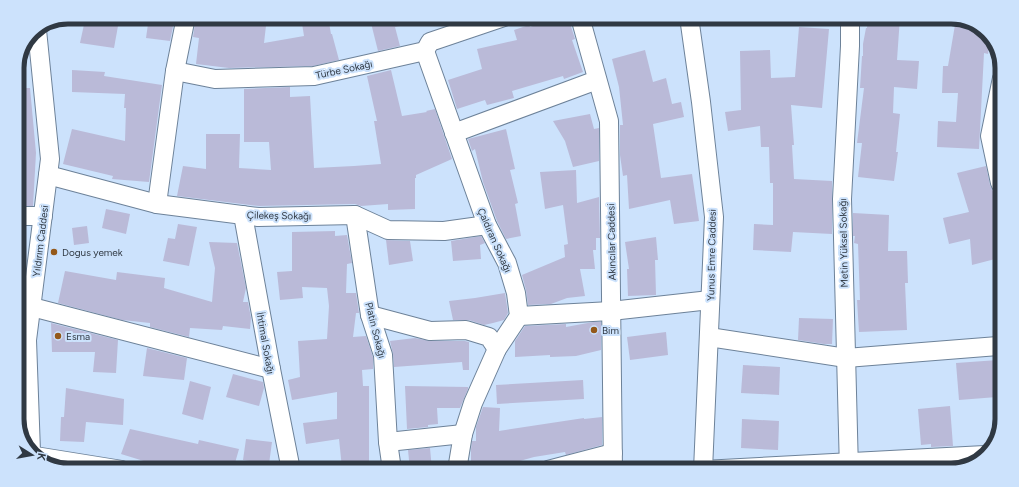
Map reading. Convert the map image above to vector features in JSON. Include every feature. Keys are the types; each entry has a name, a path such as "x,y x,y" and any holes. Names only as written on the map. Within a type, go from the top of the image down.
{"street":[{"path":"156,204 175,71 185,24"},
{"name":"Türbe Sokağı","path":"175,71 215,79 314,76 426,51 430,42 483,24"},
{"name":"Akıncılar Caddesi","path":"582,24 609,122 613,462"},
{"name":"Yunus Emre Caddesi","path":"690,24 701,102 714,217 703,463"},
{"name":"Metin Yüksel Sokağı","path":"848,463 842,199 850,24"},
{"name":"Yıldırım Caddesi","path":"30,435 28,340 50,159 37,37"},
{"name":"Çaldıran Sokağı","path":"426,51 487,225 507,263 516,293 519,316"},
{"path":"454,133 597,80"},
{"name":"Çilekeş Sokağı","path":"48,175 156,204 258,217 355,215 388,230 444,231 487,225"},
{"name":"İhtimal Sokağı","path":"243,215 290,463"},
{"name":"Platin Sokağı","path":"355,215 370,315 383,355 388,442 391,463"},
{"path":"24,216 43,216"},
{"path":"458,463 463,434 473,403 497,349 519,316 611,311 710,300"},
{"path":"32,307 271,369"},
{"path":"370,315 430,331 466,330 489,337 497,349"},
{"path":"709,337 846,358 995,346"},
{"path":"388,442 463,434"},
{"path":"885,463 975,456"},
{"path":"52,459 78,463"}],"building":[{"path":"84,24 107,24 118,26 114,48 80,43"},
{"path":"148,24 174,24 170,41 146,38"},
{"path":"195,24 266,24 264,43 304,36 302,24 329,24 339,60 313,66 229,68 196,64 199,38 193,37"},
{"path":"371,24 409,24 395,27 400,46 378,51"},
{"path":"539,24 570,24 575,39 572,40 583,72 564,79 563,76 512,91 514,98 487,105 485,100 457,109 448,80 482,69 477,49 517,40 514,30 529,25 530,27"},
{"path":"867,24 900,24 897,60 919,61 917,89 894,87 893,113 900,114 896,152 898,152 894,181 858,177 862,143 857,143 864,88 860,88 863,44"},
{"path":"955,24 968,27 978,33 988,44 988,54 984,53 979,149 937,147 938,121 956,122 958,93 942,93 943,66 948,66"},
{"path":"799,27 829,29 822,108 791,105 794,145 792,145 794,179 832,181 832,234 793,232 791,252 753,250 754,224 773,225 773,183 770,183 769,147 761,147 760,126 728,131 725,112 741,110 740,51 770,50 771,78 795,77"},
{"path":"645,50 653,82 666,78 672,104 681,102 684,117 653,124 661,178 692,174 699,221 674,224 670,200 629,209 627,175 623,176 620,155 620,125 623,125 619,87 612,59"},
{"path":"72,70 105,72 104,76 162,85 149,182 112,179 113,176 63,164 72,129 125,141 125,94 72,92"},
{"path":"391,70 402,116 427,112 426,111 435,109 452,159 416,175 415,209 388,210 388,204 361,206 355,204 259,206 177,196 183,166 206,169 206,134 240,134 239,168 271,170 269,142 244,142 244,89 290,87 290,97 310,96 314,168 381,164 374,121 377,121 367,76"},
{"path":"24,88 30,88 36,153 33,206 24,206"},
{"path":"590,114 594,129 599,128 599,161 573,167 565,141 553,121"},
{"path":"506,129 515,169 510,170 518,203 515,204 521,236 506,239 497,221 483,182 475,149 472,151 468,139"},
{"path":"986,166 990,185 992,190 995,192 995,259 972,265 970,239 949,244 943,218 969,212 957,173"},
{"path":"576,170 577,203 599,197 600,238 596,238 596,250 593,250 595,269 580,269 585,296 567,298 551,304 528,305 522,275 565,257 564,245 568,244 563,205 545,209 540,172"},
{"path":"106,209 130,214 126,234 102,228"},
{"path":"853,213 889,215 888,251 907,251 908,283 905,283 907,330 859,332 857,300 860,300 858,244 854,243 855,236 853,236"},
{"path":"178,224 197,227 189,266 163,261 168,238 175,239"},
{"path":"87,226 89,243 74,245 72,228"},
{"path":"335,231 335,236 347,235 352,263 347,264 346,293 356,293 359,313 356,313 353,337 366,336 373,357 373,369 362,370 363,386 369,386 369,463 341,463 339,439 306,444 303,423 337,419 337,392 292,400 288,380 300,377 298,341 327,339 329,306 327,288 302,287 303,298 280,300 277,272 292,271 292,232"},
{"path":"481,236 485,243 480,245 481,259 453,261 451,241"},
{"path":"656,237 658,260 655,260 656,295 628,296 627,269 629,269 625,242"},
{"path":"386,240 410,241 413,261 389,265"},
{"path":"209,242 237,243 246,288 243,302 248,302 251,318 250,329 223,326 222,330 190,328 189,337 150,327 150,323 122,320 58,303 65,271 116,280 117,272 165,278 164,288 212,302 215,268"},
{"path":"505,293 508,313 504,320 484,325 469,320 453,320 449,301"},
{"path":"799,318 833,319 832,344 798,340"},
{"path":"601,322 601,350 576,356 550,357 550,355 515,357 515,341 525,326 566,324 566,327"},
{"path":"51,323 118,340 116,373 93,372 95,352 52,352"},
{"path":"666,332 668,355 630,360 627,337"},
{"path":"415,338 430,341 469,342 469,370 463,370 462,362 394,367 390,341"},
{"path":"147,348 187,358 184,380 143,376"},
{"path":"995,360 995,397 959,400 956,363"},
{"path":"743,365 780,367 779,395 741,393"},
{"path":"233,374 263,382 264,388 259,406 226,397"},
{"path":"583,380 584,399 497,404 496,385"},
{"path":"190,381 211,387 203,420 182,414"},
{"path":"405,386 468,387 468,389 460,408 437,408 438,424 428,425 428,427 407,429"},
{"path":"66,388 124,399 123,425 86,422 84,442 60,441 61,417 64,417"},
{"path":"950,406 953,446 931,447 931,444 921,445 918,409"},
{"path":"483,407 500,408 499,431 584,418 602,417 602,445 566,455 565,452 534,457 513,463 471,463 472,441 476,441 476,427"},
{"path":"742,419 779,421 778,450 741,448"},
{"path":"130,429 198,444 199,440 239,449 235,463 150,463 121,454"},
{"path":"246,439 272,442 269,463 243,460"},
{"path":"430,448 431,463 409,463 408,450"}],"place":[{"name":"Dogus yemek","path":"54,252"},
{"name":"Bim","path":"594,330"},
{"name":"Esma","path":"58,336"}]}
